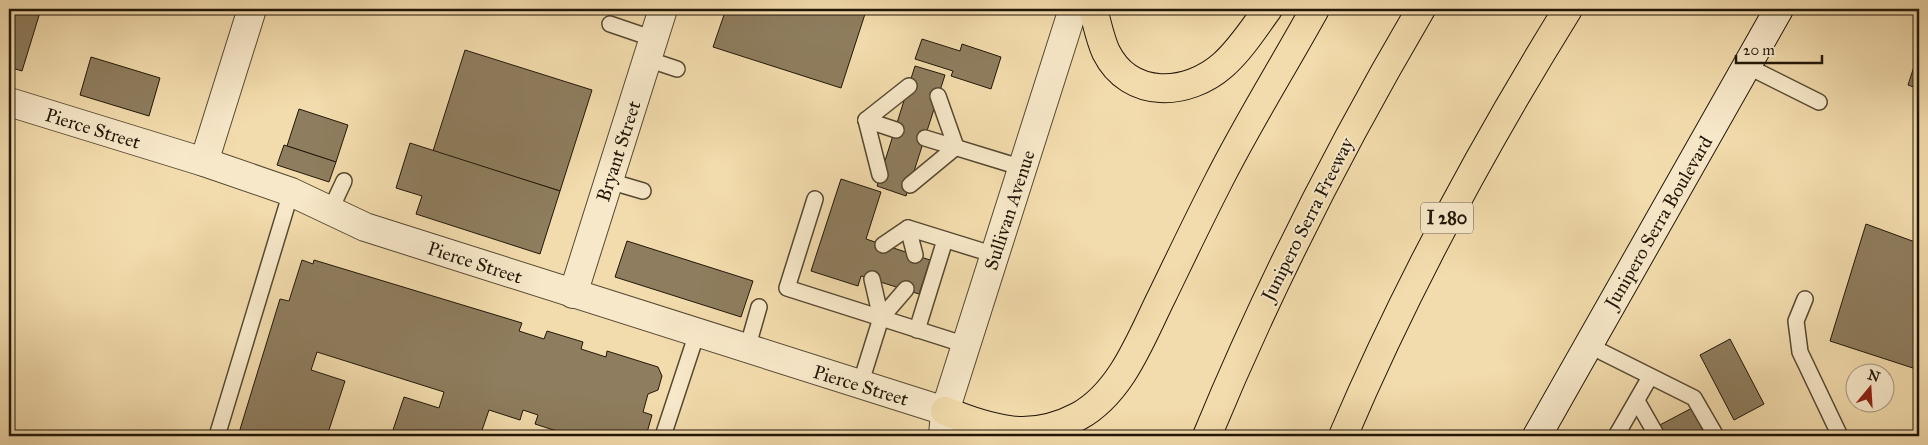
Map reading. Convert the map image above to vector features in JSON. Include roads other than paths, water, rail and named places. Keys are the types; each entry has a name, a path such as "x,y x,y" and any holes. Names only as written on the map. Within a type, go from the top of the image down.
{"highway":[{"path":"1092,9 1106,52 1119,69 1135,82 1163,90 1196,83 1214,73 1241,47 1268,9"},
{"path":"944,424 1026,432 1054,427 1074,418 1104,397 1129,361 1217,183 1315,9"},
{"name":"Junipero Serra Freeway","path":"1207,436 1252,332 1306,218 1356,123 1422,9"},
{"name":"I 280","path":"1343,436 1396,320 1451,211 1511,102 1568,9"}],"street":[{"path":"204,162 252,9"},
{"name":"Bryant Street","path":"573,294 663,9"},
{"name":"Sullivan Avenue","path":"929,436 944,424 966,345 1073,9"},
{"name":"Junipero Serra Boulevard","path":"1537,436 1780,9"},
{"name":"Pierce Street","path":"9,102 204,162 291,192 365,227 860,385 944,424"}],"lane":[{"path":"610,24 650,49 677,69"},
{"path":"1747,66 1819,102"},
{"path":"866,120 909,86"},
{"path":"938,96 956,147"},
{"path":"866,120 904,102"},
{"path":"933,112 956,147"},
{"path":"866,120 896,130"},
{"path":"866,120 887,156"},
{"path":"866,120 880,175"},
{"path":"925,138 1023,168"},
{"path":"916,165 956,147"},
{"path":"910,185 956,147"},
{"path":"330,211 344,180"},
{"path":"609,181 643,191"},
{"path":"218,436 291,192"},
{"path":"815,199 787,288 966,345"},
{"path":"908,228 995,255"},
{"path":"883,245 908,228"},
{"path":"908,228 915,255"},
{"path":"917,330 945,240"},
{"path":"872,279 881,318"},
{"path":"860,385 881,318 906,289"},
{"path":"1805,299 1796,321 1800,352 1840,436"},
{"path":"747,349 759,307"},
{"path":"663,436 697,333"},
{"path":"1588,345 1694,398 1716,436"},
{"path":"1616,436 1650,377"},
{"path":"1637,401 1657,436"}]}
